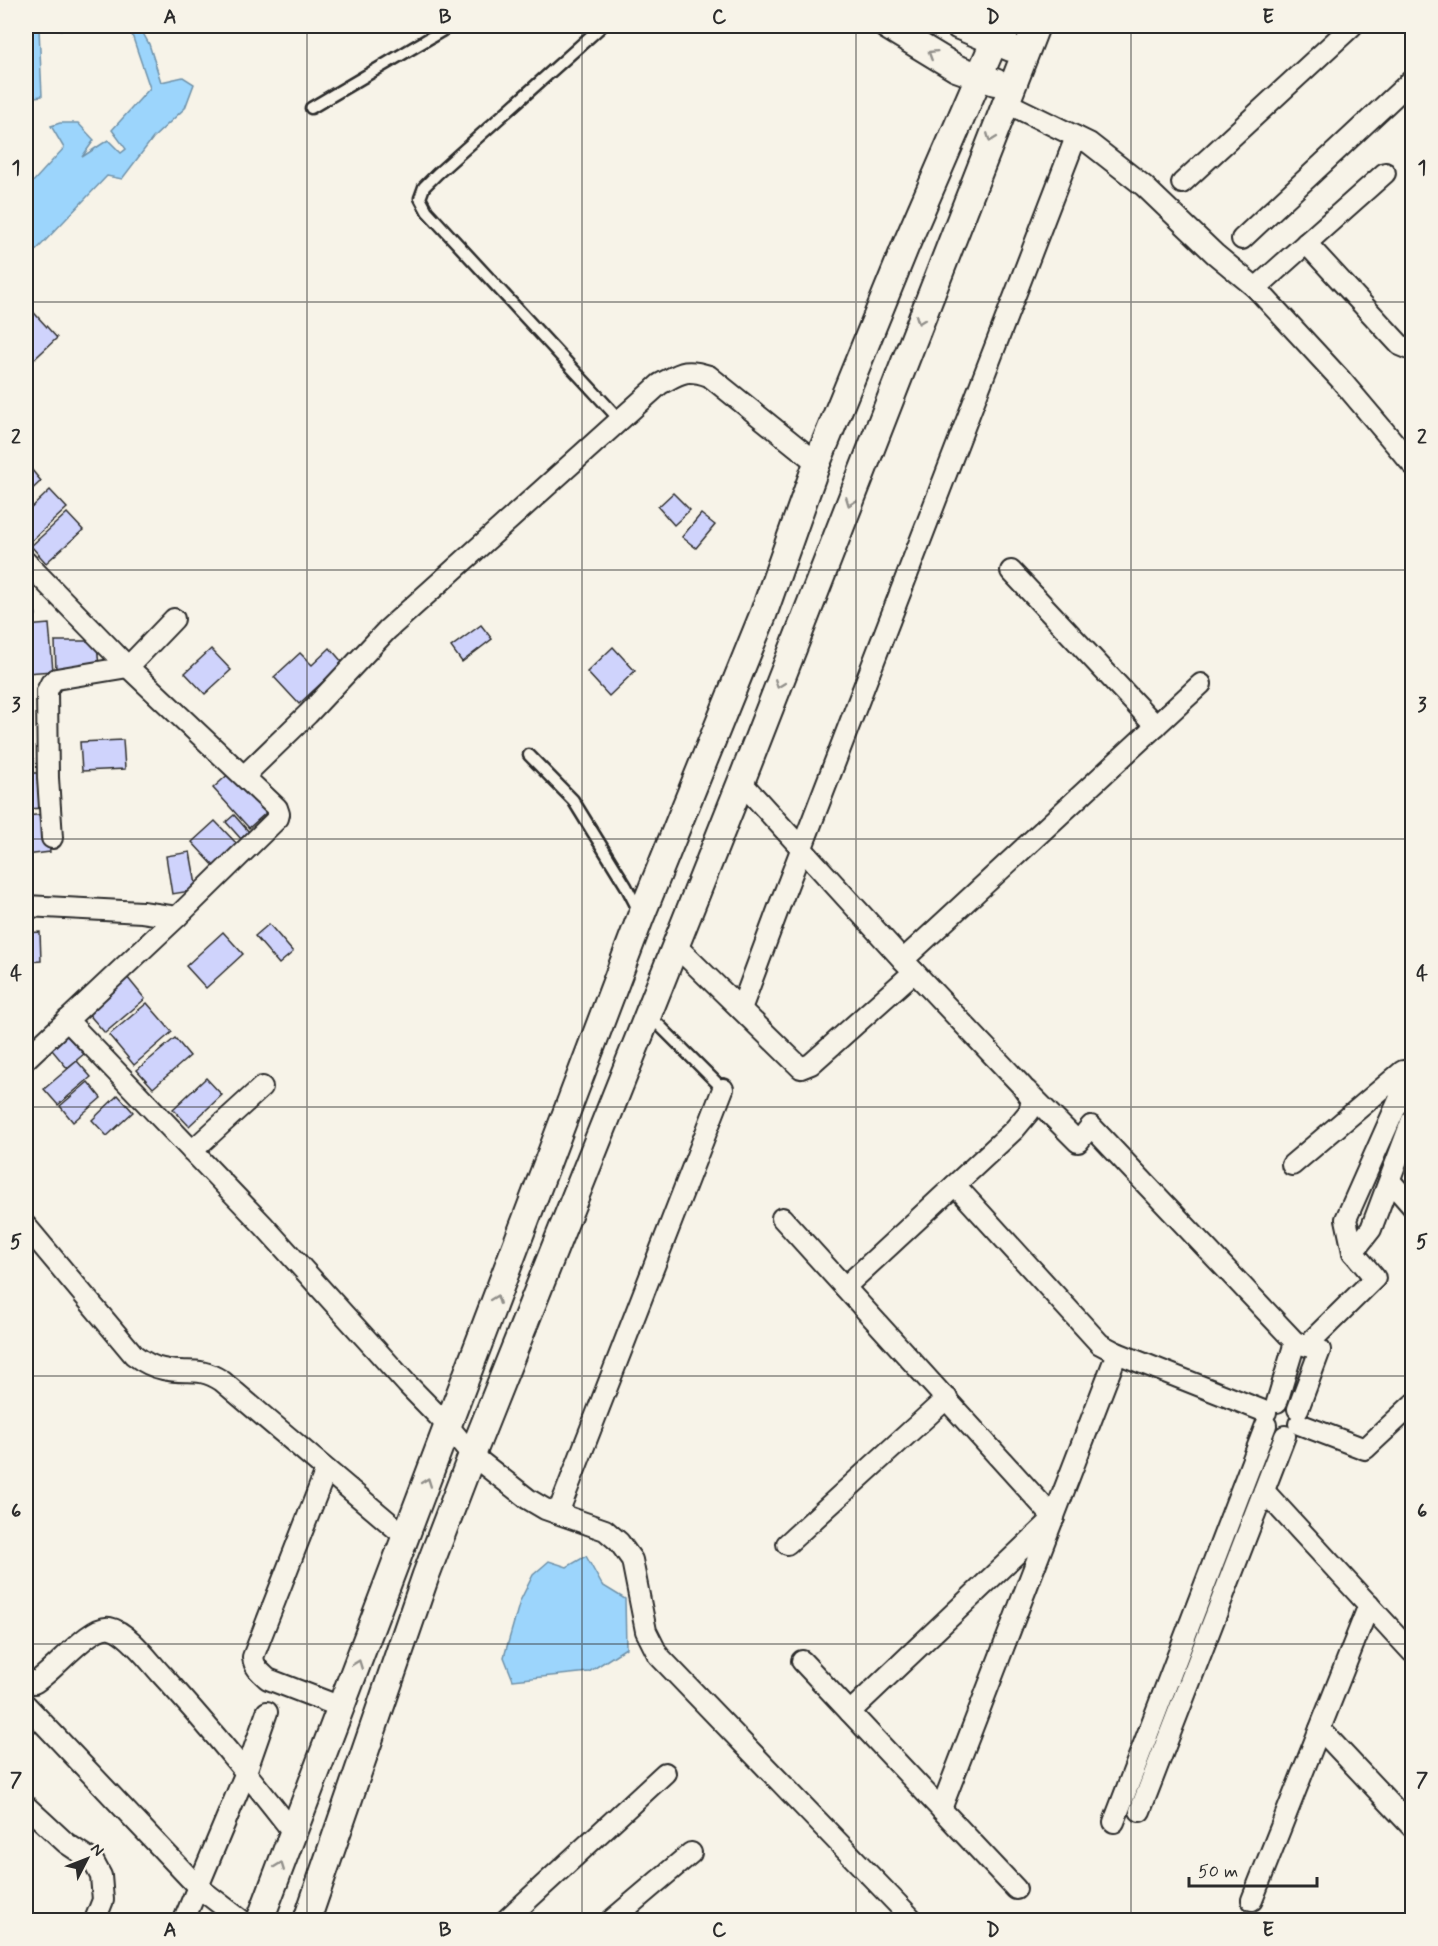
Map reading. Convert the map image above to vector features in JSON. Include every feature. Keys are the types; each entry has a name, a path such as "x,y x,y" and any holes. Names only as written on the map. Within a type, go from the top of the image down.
{"street":[{"path":"887,26 956,68 980,76 1105,155 1144,186 1215,255 1256,288 1341,380 1413,464"},
{"path":"959,26 998,33 1024,53"},
{"path":"314,1918 426,1575 741,782 1036,26"},
{"path":"1182,183 1352,26"},
{"path":"260,1920 641,915 763,615 816,464 906,246 998,33"},
{"path":"1242,239 1413,80"},
{"path":"741,1009 1076,137"},
{"path":"1256,288 1385,173"},
{"path":"1306,243 1400,345 1413,350"},
{"path":"906,246 943,262"},
{"path":"245,775 308,714 387,630 660,384 692,370 709,376 816,464"},
{"path":"26,562 128,667 245,775 277,808 279,814 278,818 177,917 26,1059"},
{"path":"1011,571 1156,726"},
{"path":"52,838 47,717 47,691 51,683 56,680 128,667 174,619"},
{"path":"676,946 801,1068 811,1064 1201,684"},
{"path":"741,782 909,966 1078,1142 1091,1126 1301,1344 1320,1350 1294,1423 1264,1491 1140,1811"},
{"path":"26,906 142,912 177,917"},
{"path":"67,1020 192,1151 448,1426 472,1455 528,1499 605,1530 619,1542 633,1560 646,1631 658,1654 914,1920"},
{"path":"1114,1822 1270,1413 1301,1344 1375,1278 1353,1252 1346,1219 1410,1075 1409,1071 1403,1071 1292,1165"},
{"path":"845,1287 1014,1130 1029,1112 1032,1100 1022,1086"},
{"path":"192,1151 262,1087"},
{"path":"558,1513 723,1089"},
{"path":"1353,1252 1371,1229 1413,1120"},
{"path":"1391,1182 1413,1206"},
{"path":"955,1185 1100,1344 1270,1413"},
{"path":"782,1218 1053,1518"},
{"path":"26,1226 134,1355 144,1362 164,1369 210,1373 406,1537"},
{"path":"941,1809 1118,1353"},
{"path":"787,1544 947,1398"},
{"path":"1270,1413 1288,1402 1294,1423"},
{"path":"1270,1413 1274,1434 1294,1423 1365,1449 1413,1405"},
{"path":"326,1470 253,1656 254,1664 268,1679 341,1707"},
{"path":"1264,1491 1413,1652"},
{"path":"850,1712 1053,1518"},
{"path":"1252,1900 1369,1605"},
{"path":"28,1685 45,1677 94,1631 110,1628 124,1635 185,1700 293,1832"},
{"path":"802,1660 1016,1889"},
{"path":"26,1705 198,1887 241,1920"},
{"path":"184,1920 246,1772 267,1712"},
{"path":"1320,1729 1413,1827"},
{"path":"506,1920 665,1773"},
{"path":"26,1806 66,1843 93,1861 101,1876 103,1900 95,1920"},
{"path":"612,1920 691,1853"}],"lane":[{"path":"311,108 450,26"},
{"path":"602,26 437,174 424,188 420,198 427,212 620,420"},
{"path":"529,755 573,800 626,886 641,915"},
{"path":"649,1015 723,1089"}],"water":[{"path":"26,26 68,26 67,30 39,28 42,96 26,98"},
{"path":"133,26 139,26 149,44 161,82 183,77 194,84 185,108 153,138 122,179 107,176 26,261 26,183 31,184 64,148 51,126 60,123 78,123 94,140 82,157 108,140 121,153 126,149 112,130 150,88 130,29"},
{"path":"586,1556 602,1585 625,1599 626,1648 589,1672 513,1680 504,1657 520,1601 533,1575 549,1561 567,1567"}],"building":[{"path":"26,304 57,338 26,367"},
{"path":"26,463 41,481 26,495"},
{"path":"50,490 67,508 30,542 26,537 26,513"},
{"path":"673,493 690,510 674,525 658,507"},
{"path":"67,513 83,530 46,563 31,546"},
{"path":"701,514 715,525 696,548 682,537"},
{"path":"31,594 36,615 26,618 26,595"},
{"path":"49,624 53,671 26,673 26,626"},
{"path":"481,625 492,639 462,662 451,647"},
{"path":"55,641 97,641 99,669 56,672"},
{"path":"613,647 635,671 609,696 587,672"},
{"path":"330,648 343,663 299,704 274,677 300,653 312,665"},
{"path":"211,649 231,670 205,694 185,673"},
{"path":"123,740 125,769 82,771 80,742"},
{"path":"232,771 268,811 249,828 213,788"},
{"path":"26,773 43,773 45,808 26,809"},
{"path":"46,814 50,852 26,855 26,816"},
{"path":"234,815 249,832 241,839 226,822"},
{"path":"215,821 238,845 215,867 192,842"},
{"path":"190,852 197,890 172,894 166,856"},
{"path":"269,924 293,952 279,964 255,936"},
{"path":"40,932 41,961 26,962 26,933"},
{"path":"223,932 243,954 206,988 186,966"},
{"path":"127,977 145,999 105,1033 86,1011"},
{"path":"147,1003 172,1032 134,1065 109,1035"},
{"path":"63,1032 84,1054 67,1068 47,1044"},
{"path":"175,1038 190,1056 153,1088 137,1070"},
{"path":"77,1061 91,1077 58,1105 44,1089"},
{"path":"206,1078 222,1095 189,1126 173,1109"},
{"path":"88,1082 101,1098 73,1122 60,1106"},
{"path":"118,1095 133,1112 107,1136 92,1120"}]}
